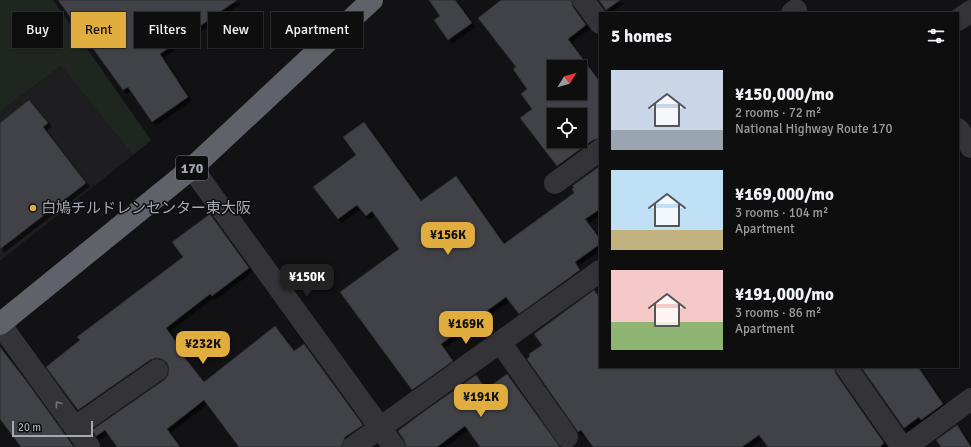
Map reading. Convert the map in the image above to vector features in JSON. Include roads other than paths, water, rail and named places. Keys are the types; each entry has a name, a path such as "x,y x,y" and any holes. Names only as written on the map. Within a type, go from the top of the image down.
{"highway":[{"name":"170","path":"0,324 192,168 372,0"}],"street":[{"path":"583,0 599,22"},
{"path":"959,19 971,11"},
{"path":"959,130 971,147"},
{"path":"555,183 599,151"},
{"path":"192,168 394,447"},
{"path":"353,447 599,272"},
{"path":"0,324 89,447"},
{"path":"500,342 567,437"},
{"path":"847,368 902,447"},
{"path":"75,427 157,370"},
{"path":"906,447 971,399"}],"place":[{"name":"白鳩チルドレンセンター東大阪","path":"33,208"}]}
